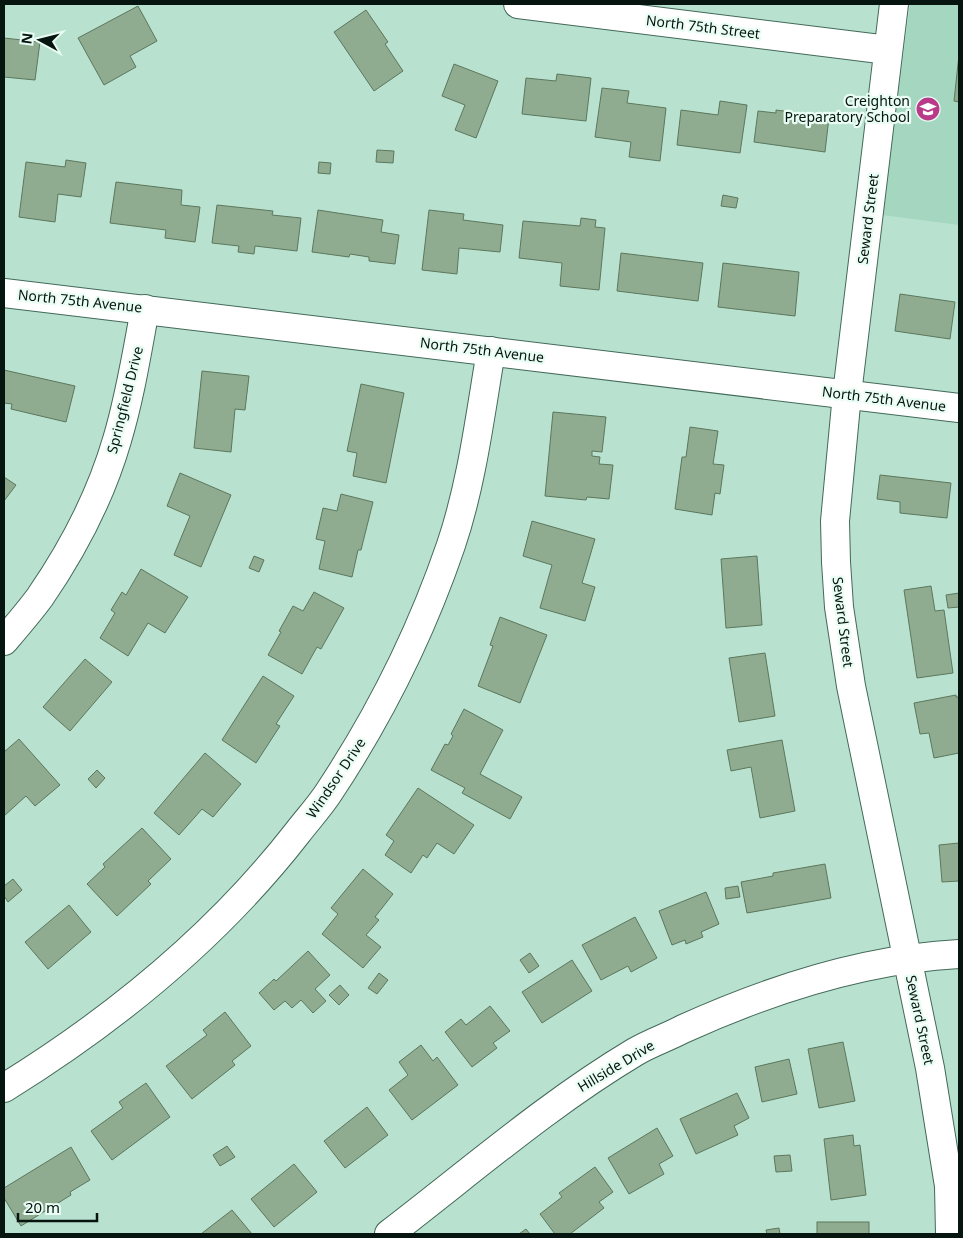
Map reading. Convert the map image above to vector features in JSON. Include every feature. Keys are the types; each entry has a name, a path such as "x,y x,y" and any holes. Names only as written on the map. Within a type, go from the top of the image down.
{"street":[{"name":"North 75th Street","path":"518,4 888,50"},
{"name":"Seward Street","path":"894,4 847,394 835,521 836,562 839,607 851,686 930,1068 949,1186 950,1234"},
{"name":"North 75th Avenue","path":"4,293 959,408"},
{"name":"Springfield Drive","path":"4,641 39,597 72,546 96,497 117,440 130,391 145,309"},
{"name":"Windsor Drive","path":"4,1088 46,1062 133,997 206,934 271,867 328,794 377,715 419,629 451,543 472,465 491,351"},
{"name":"Hillside Drive","path":"389,1234 573,1091 637,1051 714,1015 795,986 872,966 959,954"}],"shaded area":[{"name":"Creighton Preparatory School","path":"910,4 959,4 959,225 882,215"}],"building":[{"path":"138,6 157,41 130,56 136,67 104,85 78,38"},
{"path":"366,10 388,42 385,44 403,71 374,91 334,32"},
{"path":"4,38 40,42 35,80 4,77"},
{"path":"959,55 959,102 954,101"},
{"path":"454,64 498,81 476,138 455,130 465,105 442,96"},
{"path":"557,74 591,78 586,121 522,114 526,78 556,81"},
{"path":"602,88 629,91 627,103 666,108 660,161 629,157 631,142 595,137"},
{"path":"720,101 747,105 740,153 677,145 681,110 718,115"},
{"path":"776,110 829,117 825,152 754,142 758,111 776,113"},
{"path":"377,150 394,151 393,163 376,162"},
{"path":"66,160 86,163 81,197 58,194 55,222 19,217 26,162 65,167"},
{"path":"319,162 331,163 330,174 318,173"},
{"path":"116,182 182,190 181,205 200,207 195,242 165,238 166,230 110,223"},
{"path":"723,195 738,198 736,208 721,206"},
{"path":"217,205 273,211 272,215 301,218 297,251 255,246 254,254 238,252 239,246 212,243"},
{"path":"318,210 383,220 381,232 399,235 395,264 369,261 369,257 350,254 349,257 312,252"},
{"path":"429,210 464,214 463,220 503,225 500,252 459,248 457,274 422,270"},
{"path":"581,218 596,220 595,227 605,228 599,290 560,286 562,263 519,258 523,221 580,226"},
{"path":"621,253 703,263 698,301 617,291"},
{"path":"723,263 799,272 795,316 718,307"},
{"path":"900,294 955,302 950,339 895,331"},
{"path":"4,370 75,386 66,422 11,409 12,404 4,403"},
{"path":"202,371 249,376 245,410 235,409 231,452 194,448"},
{"path":"361,384 404,393 386,483 353,476 357,453 347,451"},
{"path":"553,412 606,417 602,452 592,451 592,456 600,457 599,464 613,465 609,499 587,497 586,500 545,496"},
{"path":"690,427 718,431 713,464 724,465 720,494 715,493 712,515 675,509 682,457 686,457"},
{"path":"180,473 231,495 201,567 174,555 190,516 167,506"},
{"path":"880,475 951,483 947,518 900,513 900,502 877,499"},
{"path":"4,477 16,485 4,501"},
{"path":"341,494 373,502 361,550 358,550 352,577 319,569 325,541 316,539 323,508 337,511"},
{"path":"532,521 595,539 582,583 595,587 585,621 540,608 552,565 523,556"},
{"path":"254,556 264,560 259,572 249,568"},
{"path":"757,556 762,625 726,628 721,559"},
{"path":"141,569 188,597 165,633 148,623 128,656 100,638 115,613 111,610 122,592 126,595"},
{"path":"931,586 935,611 944,610 953,673 917,678 904,590"},
{"path":"314,592 344,608 321,649 317,647 302,674 268,655 293,606 303,611"},
{"path":"959,593 959,607 948,608 946,595"},
{"path":"500,617 547,635 520,703 478,686 493,646 490,645"},
{"path":"765,653 775,716 739,722 729,658"},
{"path":"85,659 112,682 70,731 43,707"},
{"path":"263,676 294,696 276,724 280,726 256,763 222,740"},
{"path":"956,695 956,697 959,697 959,753 934,758 929,733 920,734 914,703"},
{"path":"464,709 503,730 480,774 522,797 510,819 462,793 465,788 431,770 445,744 448,745 453,736 451,734"},
{"path":"19,739 60,785 35,806 26,796 4,816 4,752"},
{"path":"782,740 795,811 760,818 751,767 731,771 727,750"},
{"path":"205,753 241,784 213,817 202,809 179,835 154,813"},
{"path":"97,770 105,778 96,788 88,779"},
{"path":"418,788 474,825 454,854 437,843 427,858 423,855 411,873 385,855 394,841 386,835"},
{"path":"142,828 171,859 148,881 151,884 117,916 87,884 105,867 103,864"},
{"path":"959,843 959,881 942,882 939,845"},
{"path":"825,864 831,898 747,913 741,882 773,876 773,873"},
{"path":"363,869 393,894 375,917 379,920 366,935 381,947 363,968 322,934 338,914 331,908"},
{"path":"13,879 22,890 8,902 4,896 4,886"},
{"path":"738,886 740,897 726,899 725,888"},
{"path":"706,892 719,924 701,932 703,937 686,944 685,940 672,945 659,911"},
{"path":"69,905 91,932 48,969 25,942"},
{"path":"635,917 657,958 631,972 628,966 601,980 582,945"},
{"path":"308,951 330,975 315,989 326,1001 313,1013 301,1000 292,1008 285,1001 274,1010 259,993 274,979 276,981"},
{"path":"530,953 539,966 529,973 520,960"},
{"path":"572,960 592,991 542,1023 522,992"},
{"path":"379,973 388,980 377,994 368,988"},
{"path":"340,985 349,995 339,1005 329,995"},
{"path":"490,1006 510,1031 493,1043 497,1048 472,1067 445,1032 461,1019 466,1025"},
{"path":"225,1012 251,1046 232,1061 235,1065 192,1099 166,1066 207,1035 203,1030"},
{"path":"843,1042 855,1101 819,1108 808,1049"},
{"path":"421,1045 433,1061 437,1057 458,1085 412,1120 389,1090 408,1075 399,1062"},
{"path":"789,1059 797,1094 762,1102 755,1067"},
{"path":"146,1083 170,1117 112,1160 91,1131 123,1108 119,1102"},
{"path":"737,1093 749,1118 734,1126 738,1135 696,1154 680,1119"},
{"path":"367,1107 388,1135 345,1168 324,1141"},
{"path":"657,1128 673,1156 659,1164 664,1174 629,1194 608,1158"},
{"path":"853,1135 854,1146 860,1145 866,1195 831,1200 824,1139"},
{"path":"227,1146 235,1157 220,1166 213,1155"},
{"path":"71,1147 90,1180 70,1192 71,1195 21,1226 4,1198 4,1188"},
{"path":"790,1155 792,1171 776,1172 774,1156"},
{"path":"294,1164 317,1192 274,1227 251,1199"},
{"path":"595,1167 613,1192 599,1202 604,1208 570,1234 555,1234 540,1214 562,1197 559,1193"},
{"path":"232,1210 252,1234 201,1234"},
{"path":"817,1222 869,1222 869,1234 817,1234"},
{"path":"779,1228 780,1234 767,1234 766,1230"},
{"path":"526,1229 530,1234 519,1234"}],"place":[{"name":"Creighton Preparatory School","path":"928,109"}]}
